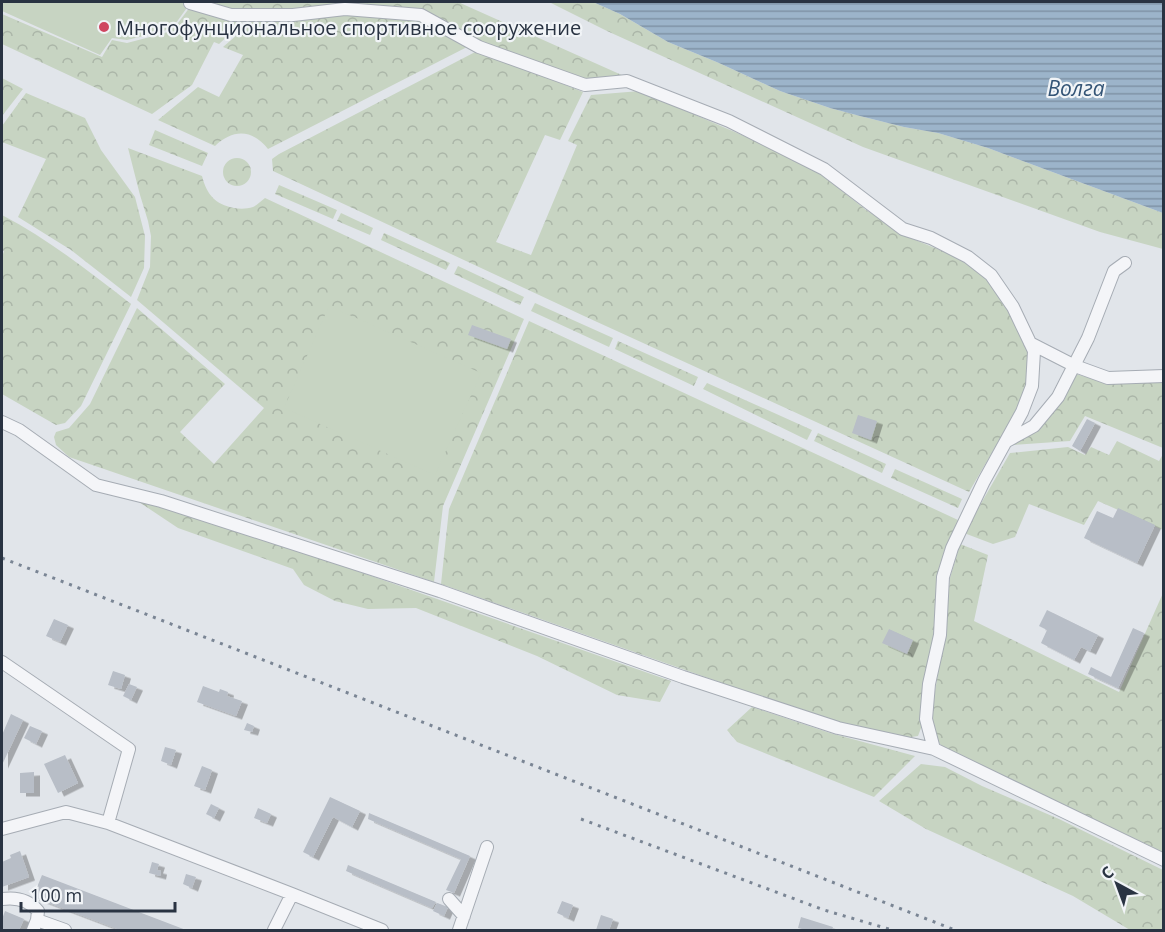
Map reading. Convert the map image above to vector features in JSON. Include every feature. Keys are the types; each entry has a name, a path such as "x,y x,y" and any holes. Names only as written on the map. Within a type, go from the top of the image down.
{"street":[{"path":"190,3 231,15 293,15 345,9 421,15 479,47 585,85 627,81 729,121 824,169 903,229 931,238 968,257 991,275 1013,307 1034,351 1032,386 1022,412 984,481 952,548 943,577 940,635 929,684 926,719 934,749"},
{"path":"1007,441 1034,426 1059,397 1088,339 1114,271 1125,263"},
{"path":"1030,343 1075,366 1108,378 1164,376"},
{"path":"2,422 19,430 96,485 161,501 440,591 683,677 838,728 934,749 1164,860"},
{"path":"2,662 129,749 108,824"},
{"path":"2,829 66,812 108,824 382,930"},
{"path":"459,930 488,847"},
{"path":"274,930 292,894"},
{"path":"2,899 18,898 33,905 38,911 35,925 65,930"},
{"path":"449,899 464,916"}],"green space":[{"name":"Многофунциональное спортивное сооружение","path":"2,2 191,2 176,23 164,31 127,40 112,38 100,55 2,11"},
{"path":"207,2 458,2 624,76 586,80 480,41 420,9 343,4 293,10 228,9"},
{"path":"549,2 593,2 620,14 668,42 780,91 830,108 904,127 938,133 988,148 1163,213 1163,249 1100,232 863,147 607,31"},
{"path":"190,7 246,19 219,44 214,42 192,85 152,114 2,44 2,14 102,57 112,40 127,43 165,33 178,23"},
{"path":"345,13 418,18 469,46 268,149 256,138 242,134 229,136 215,146 158,120 198,87 219,97 243,55 223,47 253,21"},
{"path":"479,50 583,92 560,140 545,135 496,242 531,255 577,145 568,141 591,95 640,91 751,139 822,175 866,210 913,239 964,260 989,282 1012,316 1027,348 1027,385 1015,413 969,492 273,171 272,159 279,154"},
{"path":"2,78 23,89 2,116"},
{"path":"26,93 85,118 101,150 135,197 145,236 144,268 131,297 71,250 18,217 46,159 2,142 2,126"},
{"path":"155,130 208,153 202,166 149,145"},
{"path":"128,148 202,176 209,193 222,204 241,209 254,206 265,198 524,319 443,506 434,582 69,457 56,445 54,437 56,432 69,428 90,404 137,308 225,384 180,432 214,464 264,408 137,300 150,267 151,236"},
{"path":"237,158 247,162 251,172 247,182 237,186 227,182 223,172 227,162"},
{"path":"279,185 337,210 333,219 275,194"},
{"path":"341,213 373,228 370,235 337,221"},
{"path":"2,215 52,245 131,304 81,406 65,423 56,425 2,394 2,257 4,251 2,250"},
{"path":"384,233 450,263 446,270 381,240"},
{"path":"458,266 524,297 520,305 454,274"},
{"path":"535,303 613,338 609,347 531,311"},
{"path":"329,306 481,373 435,475 284,408"},
{"path":"529,321 958,520 947,549 935,639 922,698 921,728 918,736 905,738 836,723 441,584 449,509"},
{"path":"618,341 698,377 694,386 615,349"},
{"path":"1076,374 1103,382 1163,381 1163,448 1085,416 1070,441 1013,445 1033,431 1064,397"},
{"path":"707,383 812,430 807,440 703,389"},
{"path":"818,433 886,464 882,473 814,441"},
{"path":"1117,441 1159,461 1163,454 1163,530 1098,501 1084,525 1029,504 1015,537 993,544 964,533 1010,453 1068,447 1085,455 1091,447 1109,455"},
{"path":"895,469 962,499 958,508 891,478"},
{"path":"133,498 320,558 671,681 660,702 617,695 537,656 416,608 368,609 335,601 304,585 293,569 178,528"},
{"path":"960,544 988,555 974,621 1119,692 1163,593 1163,852 948,751 940,744 935,735 931,714 945,634 950,578"},
{"path":"752,707 830,733 915,756 874,797 737,742 727,730"},
{"path":"921,764 945,767 1163,870 1163,930 1130,930 1073,896 926,829 879,801"}],"water":[{"name":"Волга","path":"593,2 1163,2 1163,213 988,148 938,133 904,127 830,108 780,91 668,42 620,14"}],"building":[{"path":"472,325 511,339 507,349 468,335"},
{"path":"858,415 877,421 871,440 852,433"},
{"path":"1087,419 1095,423 1080,451 1072,446"},
{"path":"1118,508 1155,525 1137,563 1084,538 1097,511 1113,518"},
{"path":"1047,610 1098,635 1090,651 1081,647 1074,660 1041,643 1047,630 1039,626"},
{"path":"54,619 68,625 60,642 46,636"},
{"path":"1133,628 1144,633 1118,688 1088,674 1091,667 1111,677"},
{"path":"889,629 913,640 907,654 882,643"},
{"path":"113,671 125,675 121,689 108,685"},
{"path":"129,684 137,687 131,700 123,696"},
{"path":"203,686 219,692 220,689 228,692 227,696 242,701 236,716 197,702"},
{"path":"11,714 23,720 2,765 2,735"},
{"path":"247,723 254,726 252,732 244,730"},
{"path":"30,726 42,731 36,744 24,738"},
{"path":"165,747 176,750 171,765 161,761"},
{"path":"65,755 78,783 58,793 44,764"},
{"path":"202,766 212,770 205,790 194,786"},
{"path":"34,772 34,793 20,793 20,773"},
{"path":"330,797 360,811 352,827 333,817 313,857 303,852"},
{"path":"211,804 219,808 214,818 206,814"},
{"path":"258,808 271,814 267,823 254,818"},
{"path":"369,813 470,856 454,893 446,890 461,859 368,819"},
{"path":"20,851 29,877 2,887 2,862 11,858 10,855"},
{"path":"152,862 159,864 157,870 161,871 160,876 149,873"},
{"path":"348,865 436,902 432,908 346,871"},
{"path":"186,874 196,877 192,888 183,884"},
{"path":"42,875 186,930 120,930 33,897"},
{"path":"562,901 573,905 568,918 557,913"},
{"path":"437,903 448,907 444,916 433,911"},
{"path":"5,911 24,919 19,930 2,930"},
{"path":"601,915 613,919 609,930 596,930"},
{"path":"801,917 833,927 832,930 798,928"}],"railway":[{"path":"2,558 955,930"},
{"path":"581,819 824,910 892,930"}],"place":[{"name":"Многофунциональное спортивное сооружение","path":"104,27"}]}
